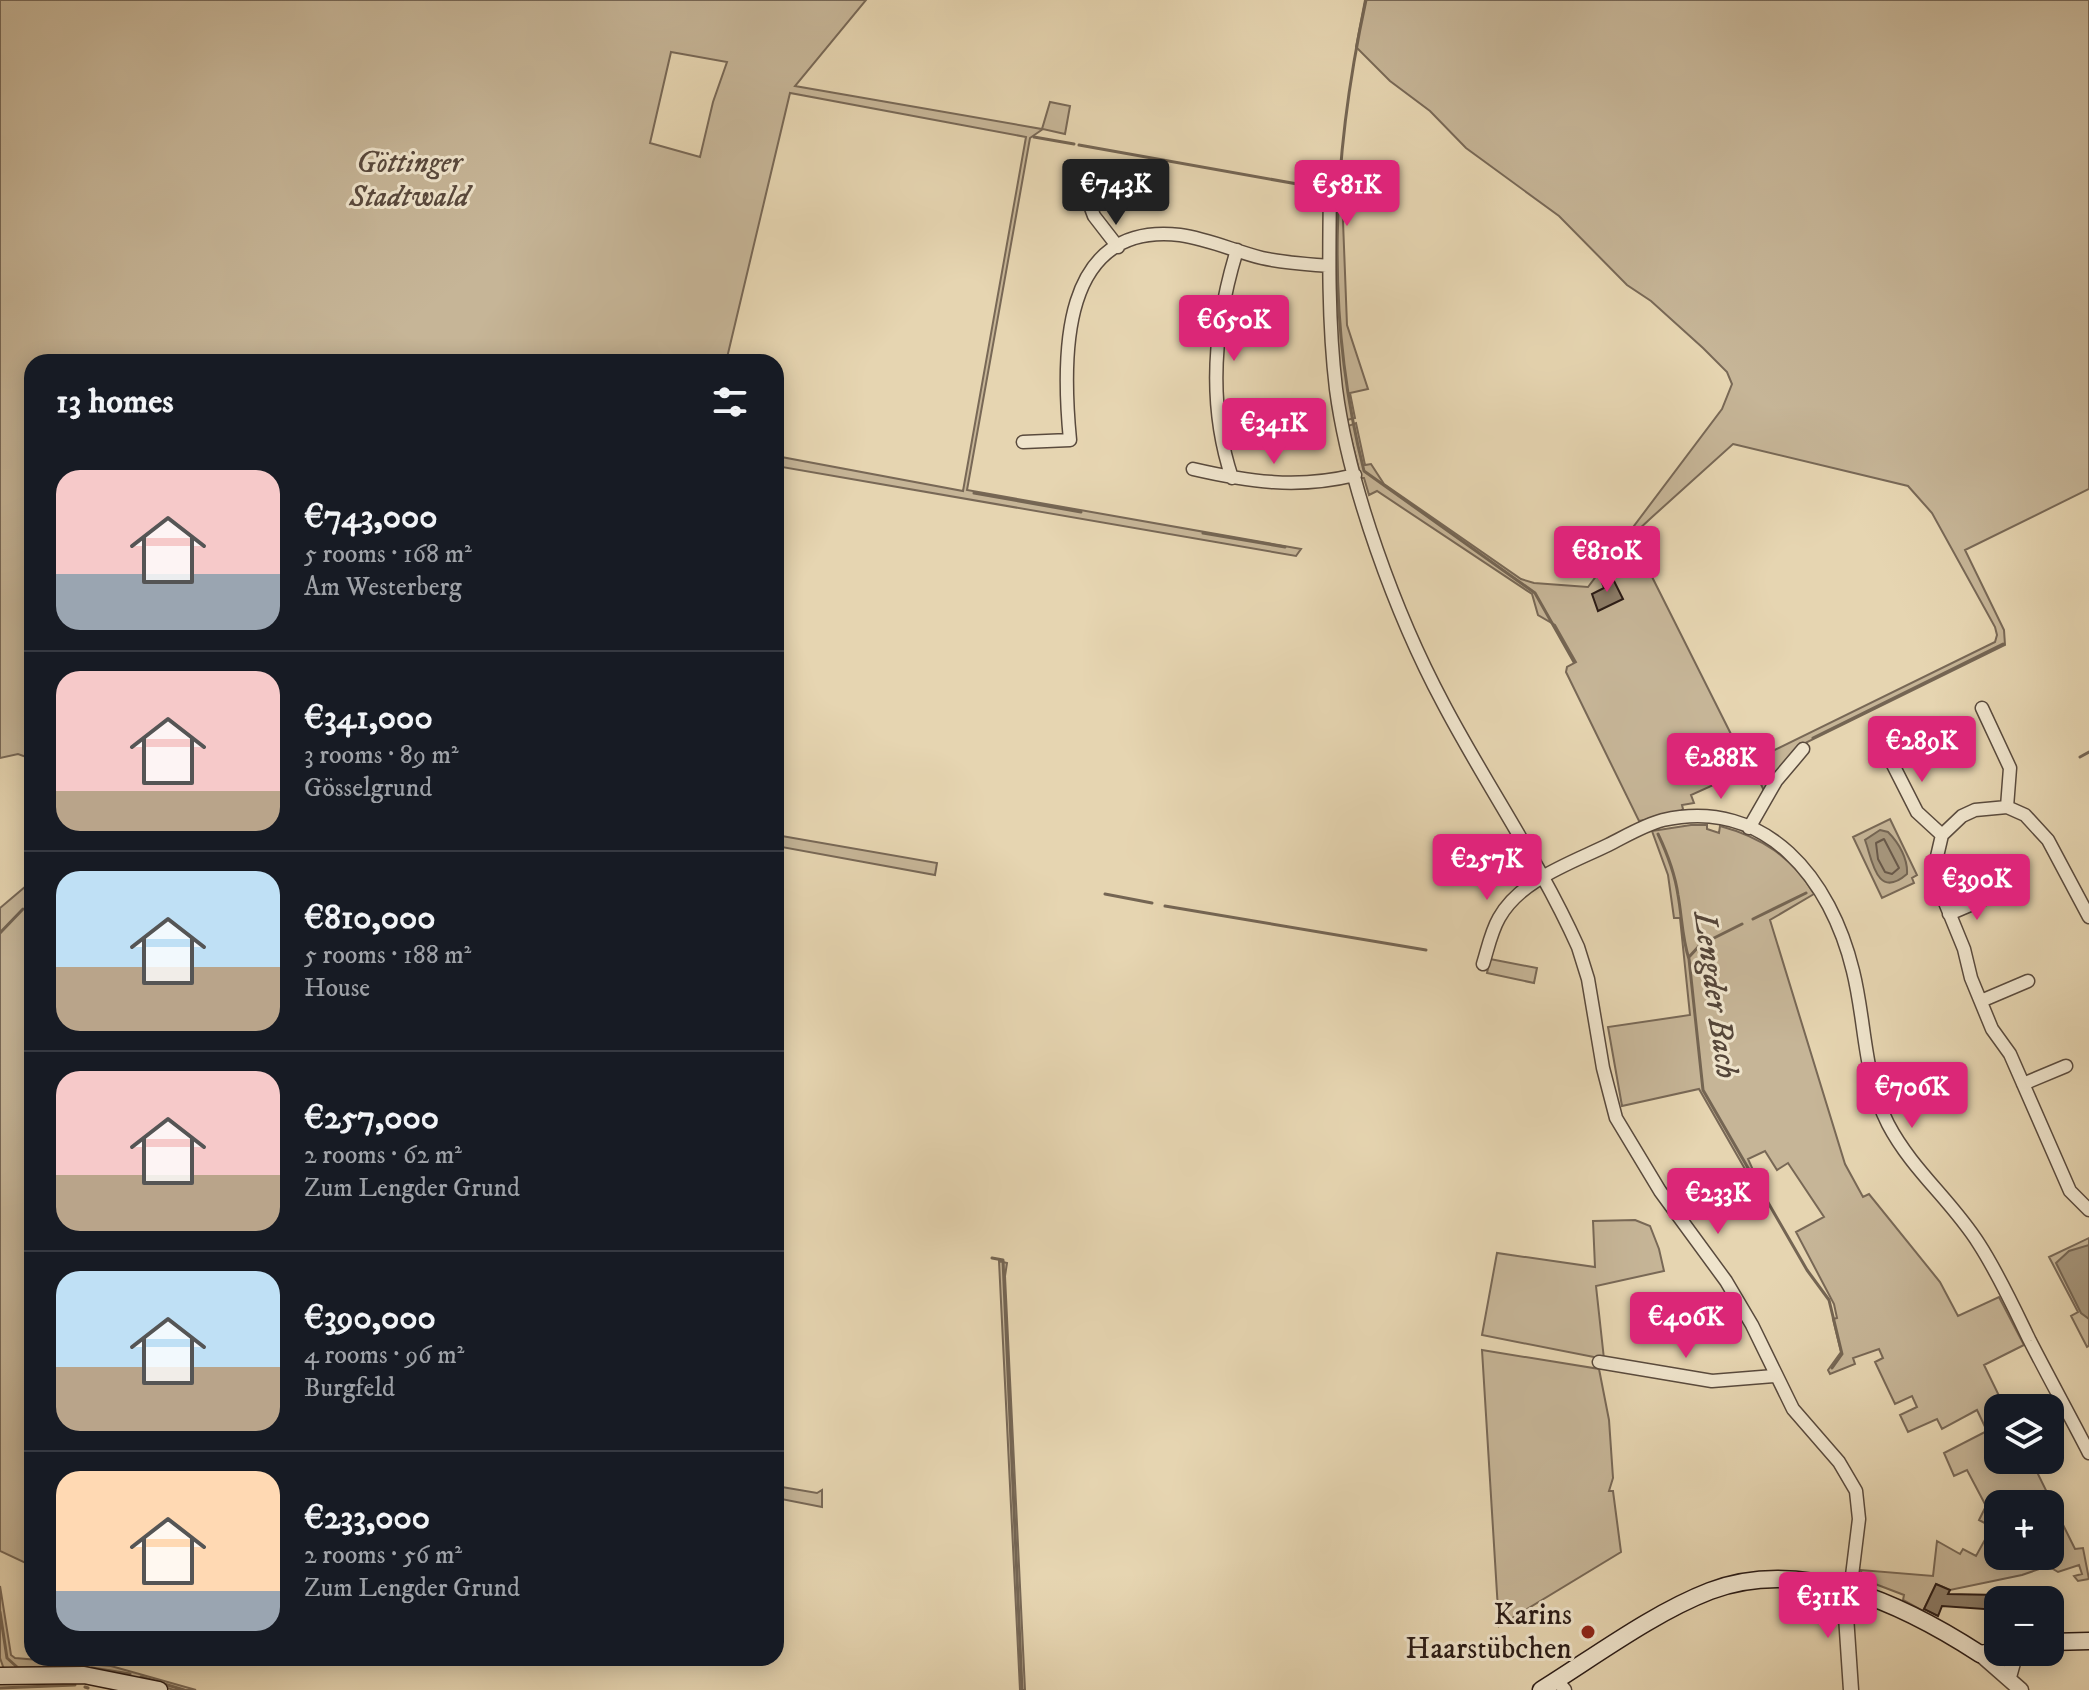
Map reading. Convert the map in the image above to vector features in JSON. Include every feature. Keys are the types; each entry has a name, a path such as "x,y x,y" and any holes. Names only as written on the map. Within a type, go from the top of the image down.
{"main road":[{"path":"1541,1690 1561,1685 1669,1612 1725,1586 1760,1579 1794,1579 1850,1592 1914,1616 1980,1654 1984,1653"},
{"path":"2064,1642 2089,1641"},
{"path":"0,1676 84,1675 159,1690"}],"street":[{"path":"1079,176 1094,216 1118,247"},
{"path":"1330,189 1329,266 1336,388 1355,475 1419,655 1569,927 1588,979 1603,1068 1616,1118 1660,1191 1726,1281 1752,1325 1774,1376 1793,1409 1839,1462 1856,1491 1859,1519 1846,1616 1851,1690"},
{"path":"1023,442 1070,440 1066,357 1076,303 1090,271 1106,254 1118,247 1138,238 1177,235 1282,262 1329,266"},
{"path":"1232,478 1217,412 1216,364 1219,327 1237,250"},
{"path":"1193,469 1232,478 1294,485 1355,475"},
{"path":"1982,708 2010,768 2007,807"},
{"path":"1749,828 1776,781 1803,749"},
{"path":"1885,749 1917,812 1942,835"},
{"path":"2089,917 2041,830 2025,815 2007,807 1975,810 1962,816 1942,835 1935,873 1981,1001 1992,1029 2010,1054 2070,1191 2084,1197 2089,1210"},
{"path":"1483,964 1493,930 1515,897 1542,879 1659,821 1714,818 1749,828 1772,839 1793,855 1821,890 1851,961 1867,1064 1886,1120 1914,1165 1979,1243 2089,1453"},
{"path":"1949,914 1991,896"},
{"path":"1981,1001 2028,981"},
{"path":"2023,1084 2066,1066"},
{"path":"1599,1362 1712,1381 1774,1376"},
{"path":"1980,1654 2021,1690"},
{"path":"2009,1677 2012,1666"}],"green space":[{"name":"Göttinger Stadtwald","path":"0,0 866,0 795,86 1042,129 1050,102 1070,106 1065,134 1043,129 1030,138 967,490 1301,549 1296,556 784,467 784,457 963,491 1026,137 790,93 728,354 24,354 24,756 18,754 0,758","holes":["671,52 727,62 713,102 700,157 650,143"]},
{"path":"1365,0 2089,0 2089,489 1965,550 2004,630 2005,645 1797,747 1765,793 1753,767 1691,795 1694,803 1682,805 1683,809 1678,814 1639,821 1566,672 1567,667 1576,662 1555,625 1538,615 1532,594 1377,491 1369,495 1364,478 1361,478 1348,426 1356,423 1365,465 1371,464 1384,484 1521,579 1534,583 1588,587 1722,409 1732,384 1727,372 1703,348 1651,301 1627,285 1559,216 1466,148 1430,111 1390,81 1356,47","holes":["1733,444 1908,486 1932,513 1995,627 1995,642 1746,764 1635,543 1636,532"]},
{"path":"1333,191 1342,195 1347,325 1368,389 1350,393 1355,418 1347,420 1336,335"},
{"path":"1890,819 1917,875 1912,878 1914,883 1882,898 1853,837"},
{"path":"1707,825 1707,829 1719,833 1720,826 1749,836 1774,850 1796,869 1814,894 1770,920 1845,1164 1863,1197 1869,1194 1940,1282 1958,1316 1999,1297 2024,1345 1984,1365 1998,1394 1984,1394 1984,1425 1977,1410 1942,1429 1937,1419 1908,1432 1900,1415 1917,1407 1912,1396 1895,1404 1875,1362 1883,1358 1879,1349 1853,1358 1855,1364 1830,1374 1828,1370 1841,1352 1833,1319 1837,1318 1834,1304 1796,1232 1824,1217 1788,1163 1777,1170 1765,1151 1748,1159 1758,1181 1753,1183 1699,1089 1622,1106 1608,1027 1690,1015 1680,918 1674,918 1668,875 1652,831"},
{"path":"784,836 937,863 935,875 784,847"},
{"path":"24,888 24,1562 0,1551 0,908"},
{"path":"1490,959 1537,968 1534,983 1487,973"},
{"path":"1635,1220 1650,1226 1664,1271 1596,1286 1604,1359 1482,1335 1497,1253 1595,1267 1593,1221"},
{"path":"2089,1238 2087,1347 2071,1316 2078,1312 2049,1257"},
{"path":"999,1261 1007,1263 1005,1276 1025,1690 1020,1690"},
{"path":"1482,1350 1599,1369 1609,1420 1613,1478 1609,1491 1613,1491 1621,1552 1499,1626"},
{"path":"1984,1433 1984,1474 2038,1474 2046,1490 1984,1490 1984,1502 1967,1470 1954,1476 1944,1453"},
{"path":"784,1487 817,1493 822,1490 822,1507 784,1500"},
{"path":"2064,1527 2075,1549 2083,1548 2089,1579 2078,1581 2074,1576 2082,1574 2079,1565 2064,1570"},
{"path":"1937,1541 1960,1554 1963,1549 1976,1556 1984,1542 1984,1570 2036,1570 1950,1590 1936,1584 1923,1611 1903,1600 1904,1595 1862,1579 1861,1570 1933,1576"},
{"path":"0,1586 11,1655 24,1659 24,1666 111,1666 196,1690 174,1690 141,1680 5,1672 0,1658"}],"water":[{"path":"1880,830 1892,836 1904,857 1907,874 1897,881 1888,883 1882,880 1870,857 1865,840"},
{"path":"2089,1245 2089,1319 2081,1313 2056,1263 2069,1251"}],"building":[{"path":"1611,575 1623,599 1598,611 1592,594 1604,588 1601,580"},
{"path":"1936,1584 1950,1590 1948,1594 1984,1595 1984,1609 1942,1606 1938,1616 1924,1609"}],"waterway":[{"name":"Lengder Bach","path":"1366,0 1346,118 1337,236 1343,353 1351,412 1364,471 1535,593 1574,662"},
{"path":"1034,137 1074,144"},
{"path":"1079,145 1303,185"},
{"path":"974,493 1081,512"},
{"path":"1203,533 1285,547"},
{"path":"1813,738 2003,644"},
{"path":"2080,757 2089,752"},
{"name":"Lengder Bach","path":"1658,834 1677,887 1689,959 1703,1090 1807,1270 1829,1300 1842,1354 1832,1368"},
{"path":"1753,919 1806,893"},
{"path":"1105,894 1152,903"},
{"path":"1165,906 1426,950"},
{"path":"0,933 23,909"},
{"path":"1689,957 1700,945 1742,924"},
{"path":"992,1258 1003,1260 1022,1690"},
{"path":"0,1612 7,1658 17,1667"},
{"path":"15,1668 87,1667"},
{"path":"92,1668 130,1674"},
{"path":"141,1677 184,1690"},
{"path":"0,1688 75,1685"}],"place":[{"name":"Karins Haarstübchen","path":"1588,1632"}]}
